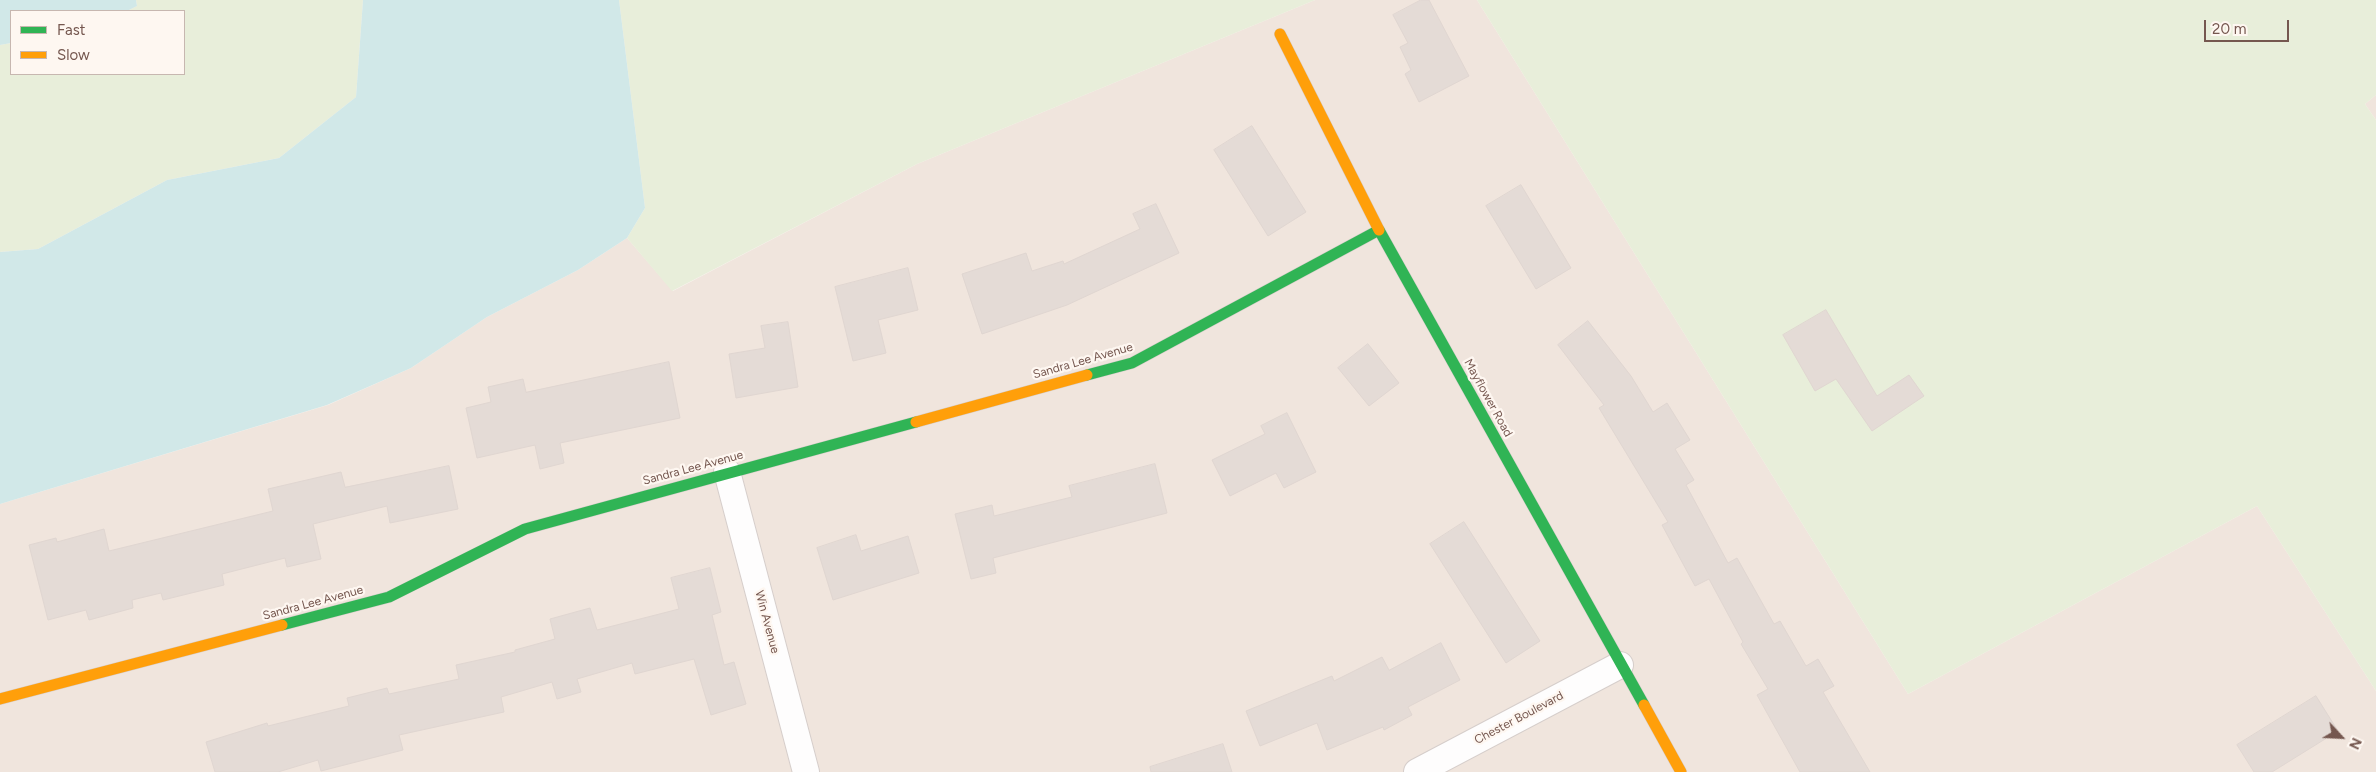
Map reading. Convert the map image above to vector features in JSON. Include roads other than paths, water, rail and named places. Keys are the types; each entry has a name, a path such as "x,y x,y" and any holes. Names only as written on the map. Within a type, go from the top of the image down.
{"street":[{"name":"Mayflower Road","path":"1280,34 1379,230 1681,772"},
{"name":"Sandra Lee Avenue","path":"0,699 389,597 525,529 727,472 1132,363 1379,230"},
{"name":"Win Avenue","path":"727,472 806,772"},
{"name":"Chester Boulevard","path":"1417,772 1620,665"}]}
